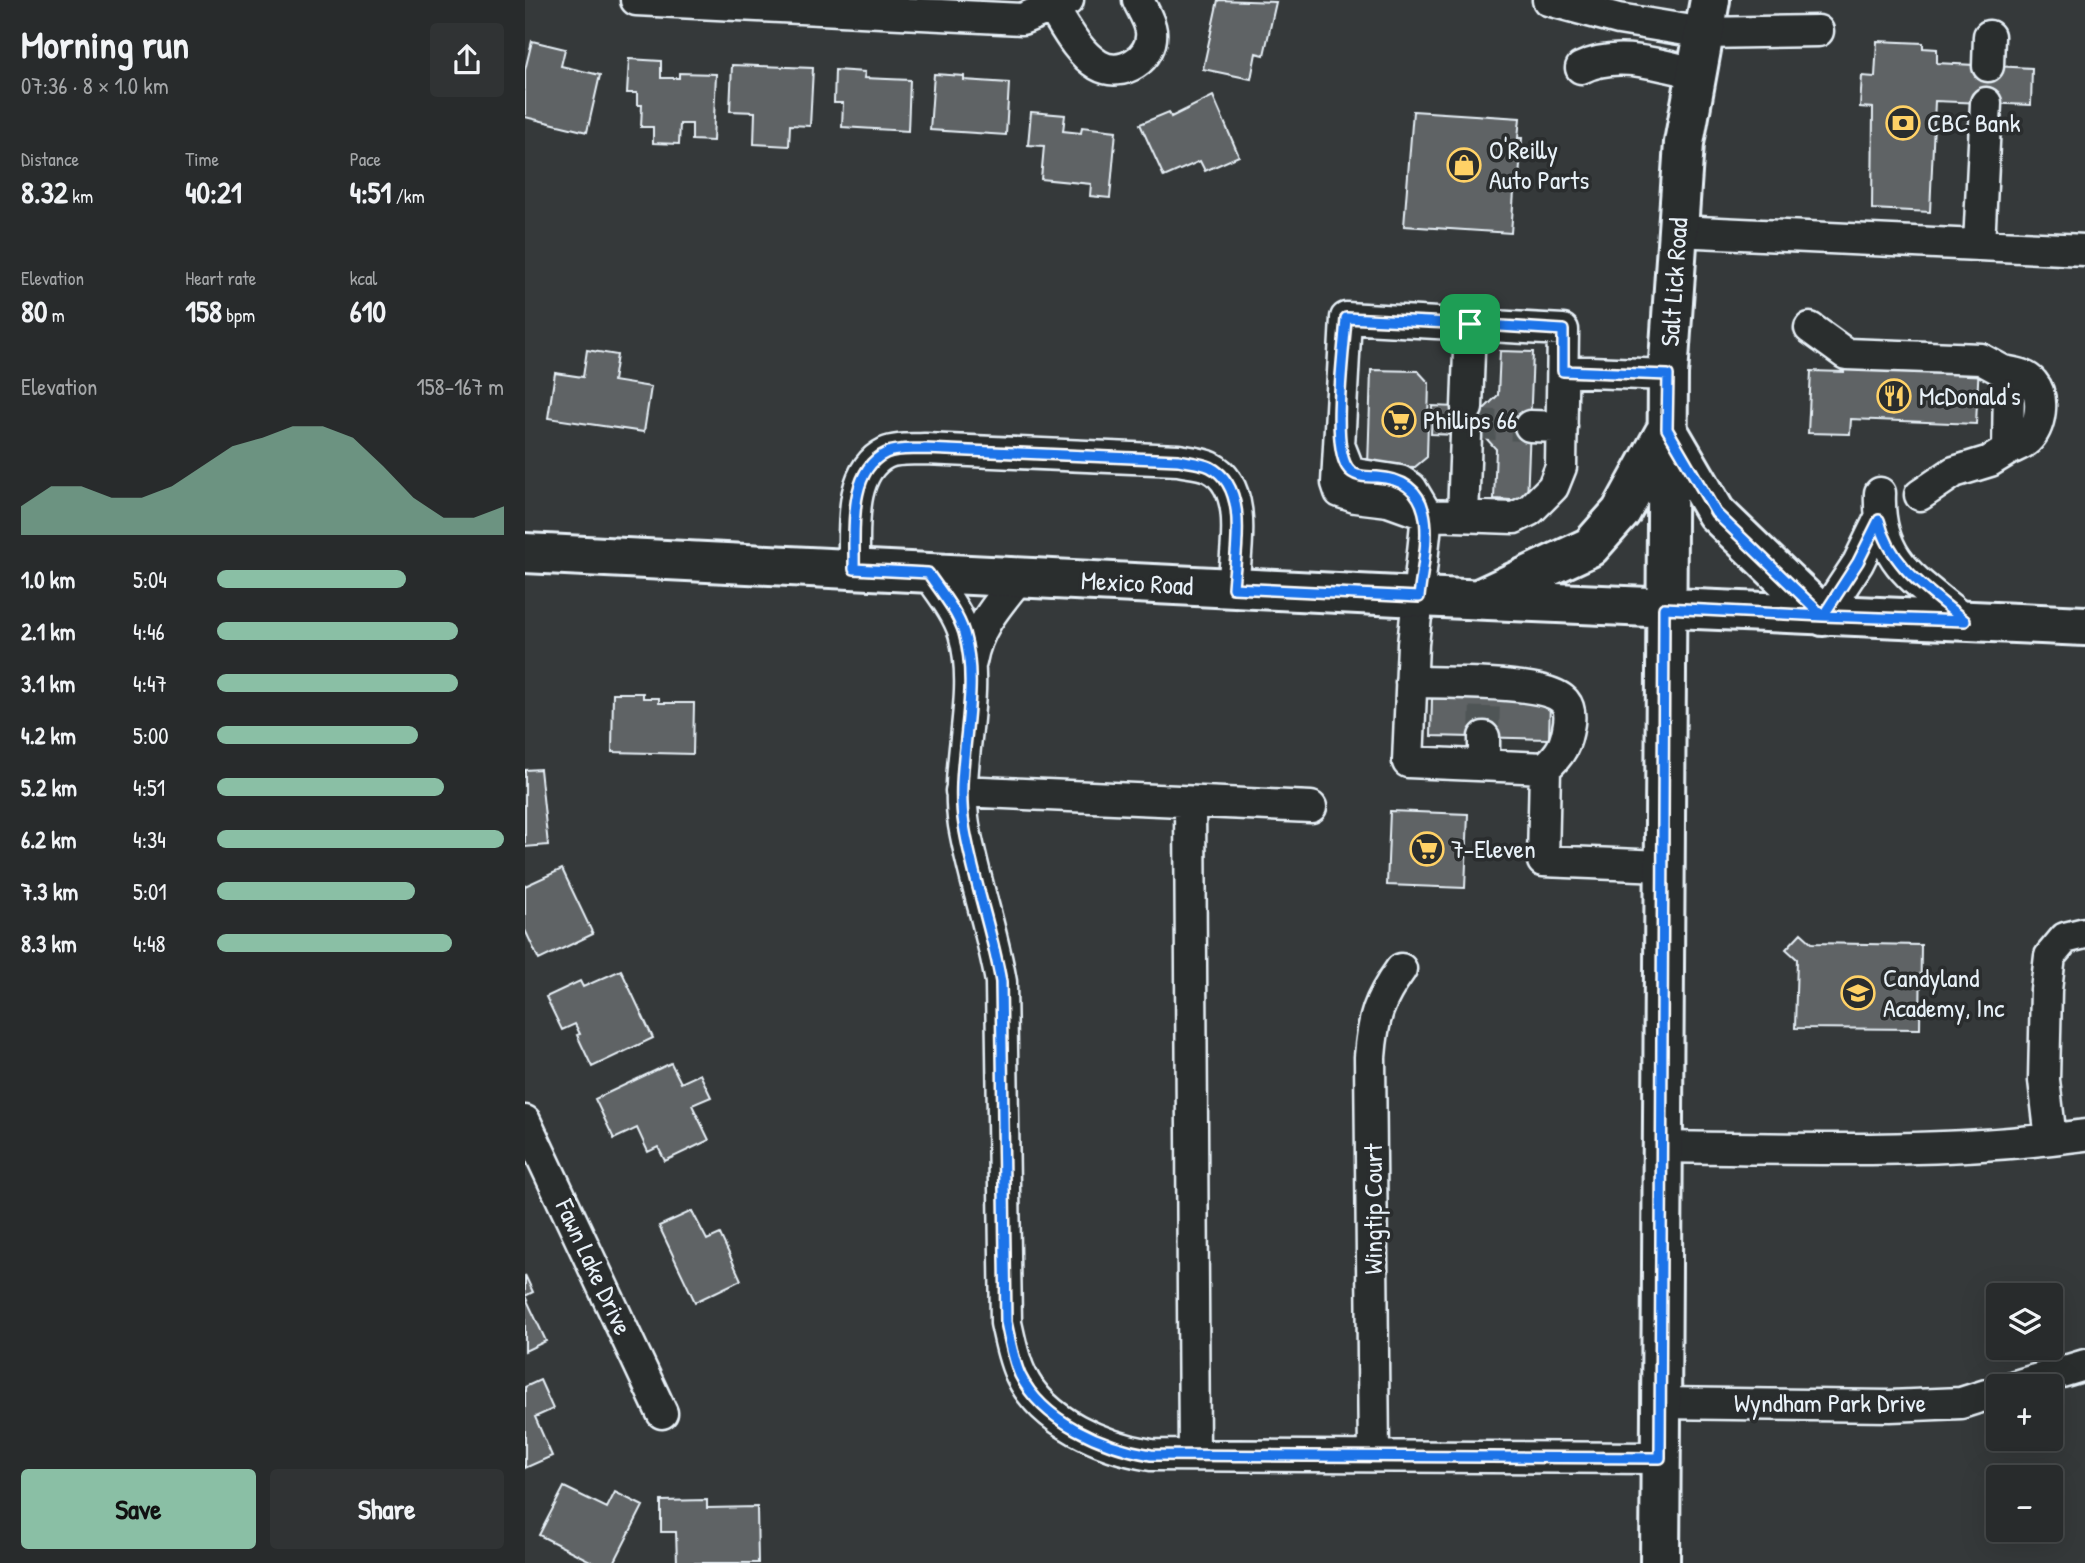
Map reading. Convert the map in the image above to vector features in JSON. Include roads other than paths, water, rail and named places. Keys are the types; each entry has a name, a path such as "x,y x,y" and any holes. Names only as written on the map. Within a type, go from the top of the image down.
{"main road":[{"name":"Salt Lick Road","path":"1660,1563 1664,608 1668,375 1684,143 1707,17"},
{"path":"1478,600 1590,547 1621,512 1667,429"},
{"path":"1667,429 1716,513 1823,616"},
{"name":"Mexico Road","path":"525,553 1478,600 2085,626"}],"street":[{"path":"636,0 1022,19 1060,4 1078,46 1099,66 1121,69 1136,64 1149,49 1151,30 1138,0"},
{"path":"1548,0 1619,19 1707,17 1818,31"},
{"path":"1988,66 1989,36"},
{"path":"1581,68 1598,59 1618,59 1697,73"},
{"path":"1979,245 1986,103"},
{"path":"1677,231 2085,250"},
{"path":"1427,515 1514,518 1530,510 1553,486 1561,467 1563,330 1346,318 1339,445 1348,468 1355,474 1400,481 1411,488 1427,515 1411,682 1408,762 1484,751 1545,768"},
{"path":"1463,516 1470,324"},
{"path":"1810,328 1846,354 1981,359 2003,371 2023,375 2033,383 2039,398 2040,412 2035,428 2027,440 1990,461 1954,472 1920,495"},
{"path":"1563,371 1668,375"},
{"path":"1530,426 1562,427"},
{"path":"854,569 857,502 863,477 873,461 889,451 925,449 1178,460 1210,467 1226,481 1234,499 1237,519 1233,588"},
{"path":"1823,616 1858,562 1879,506 1884,540 1897,563 1965,621"},
{"path":"928,573 964,632 969,676"},
{"path":"1019,578 989,615 979,634 969,676 961,791 964,826 993,933 1001,982 1006,1322 1021,1376 1049,1412 1097,1441 1121,1450 1151,1455 1660,1458"},
{"path":"1411,682 1485,692 1531,688 1552,692 1565,700 1570,713 1563,753 1545,768 1543,862 1663,866"},
{"path":"961,791 1311,807"},
{"path":"1190,802 1194,1455"},
{"path":"2051,1139 2045,1080 2046,990 2050,956 2065,938 2085,933"},
{"name":"Wingtip Court","path":"1374,1456 1370,1057 1373,1024 1381,997 1401,969"},
{"name":"Fawn Lake Drive","path":"525,1121 662,1413"},
{"path":"1662,1147 1807,1148 2015,1144 2085,1135"},
{"path":"2055,1374 2085,1365"},
{"name":"Wyndham Park Drive","path":"1660,1403 1890,1406 1961,1403 1986,1395"}],"tunnel":[{"path":"1466,424 1530,426"},
{"path":"1484,737 1485,699"}],"place":[{"name":"CBC Bank","path":"1903,123"},
{"name":"O'Reilly Auto Parts","path":"1464,165"},
{"name":"McDonald's","path":"1894,396"},
{"name":"Phillips 66","path":"1399,420"},
{"name":"7-Eleven","path":"1427,849"},
{"name":"Candyland Academy, Inc","path":"1858,993"}]}
